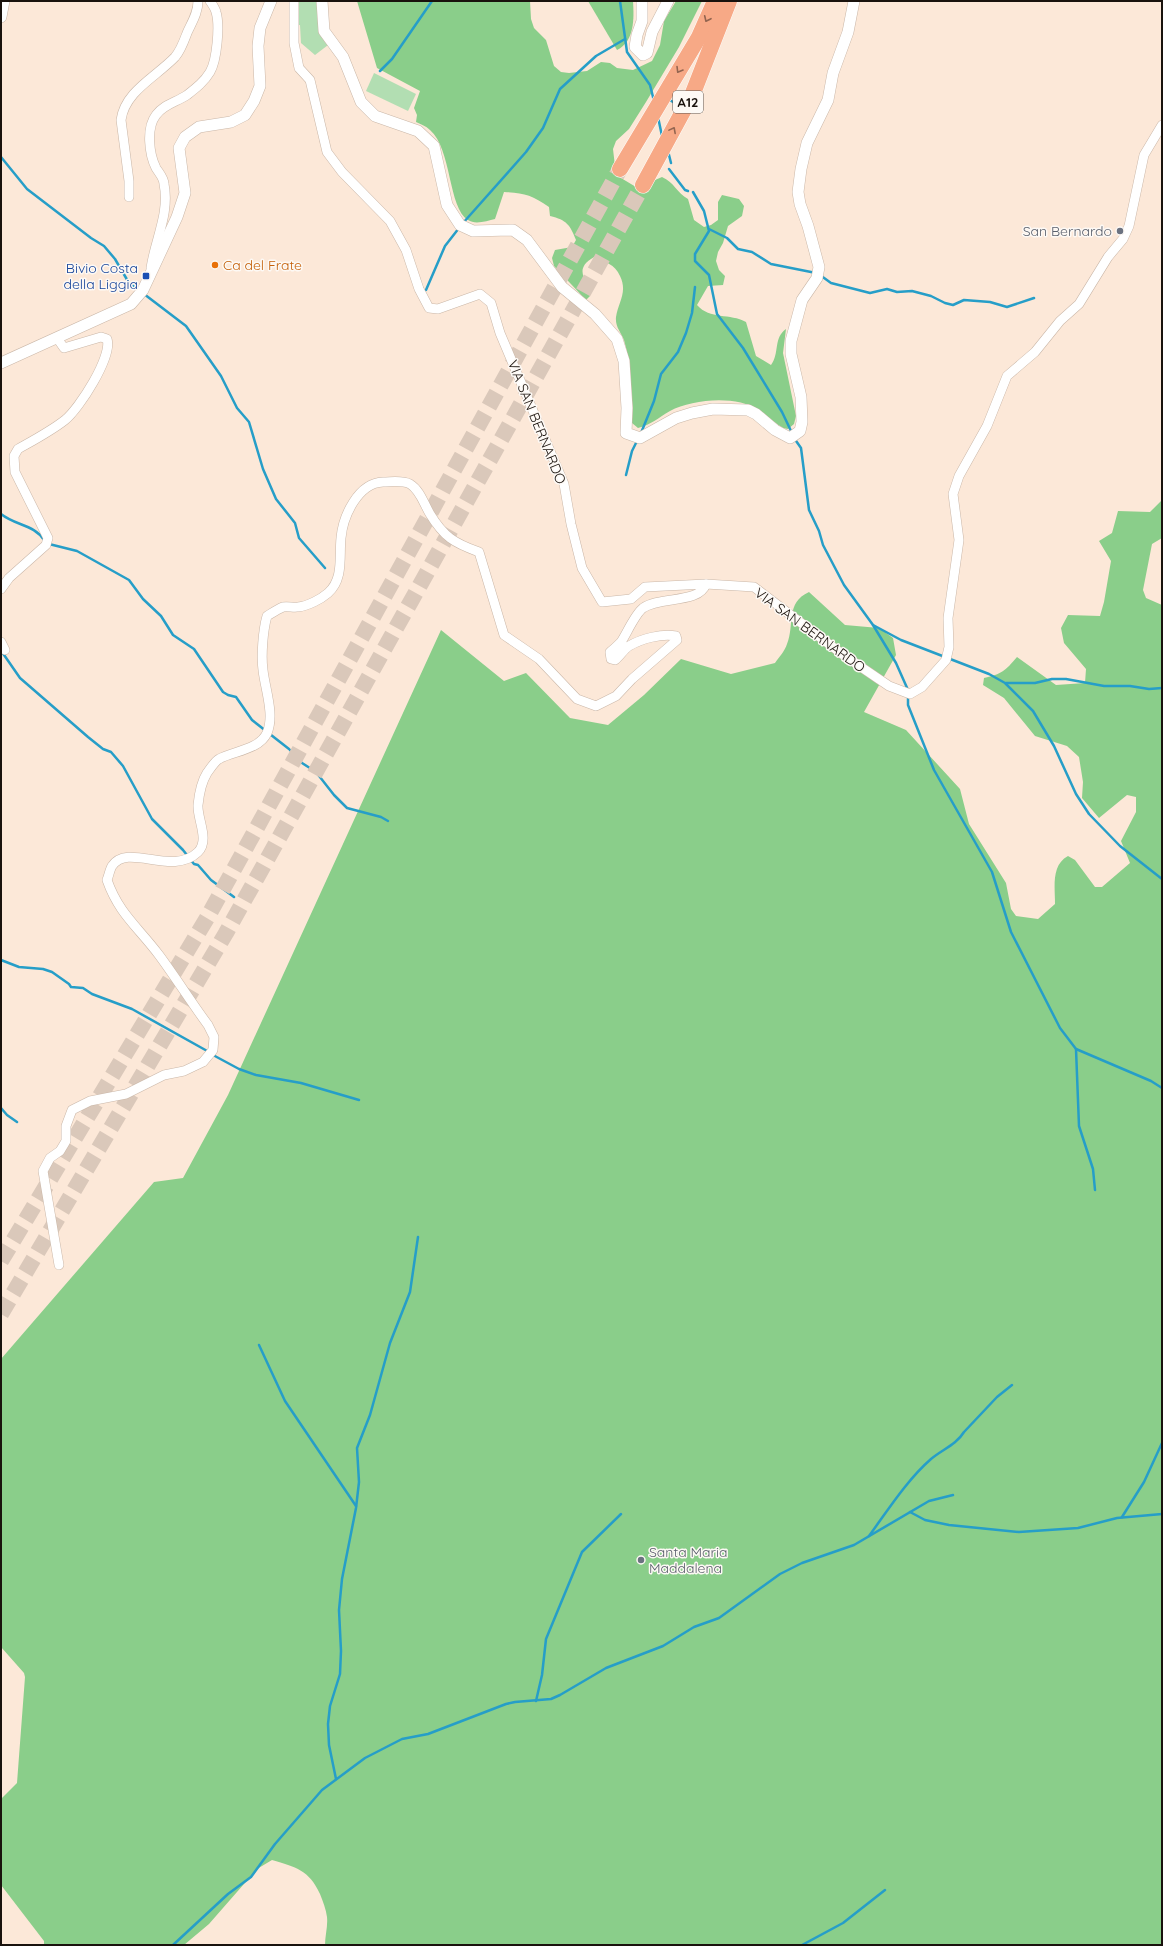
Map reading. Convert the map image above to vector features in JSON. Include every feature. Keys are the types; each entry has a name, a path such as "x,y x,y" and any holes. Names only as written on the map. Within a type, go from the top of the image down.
{"highway":[{"name":"A12","path":"620,169 699,37 715,1"},
{"name":"A12","path":"643,185 693,93 729,1"}],"street":[{"path":"1,17 4,1"},
{"path":"128,197 129,181 121,120 122,111 128,100 176,56 198,8 198,1"},
{"path":"150,275 153,256 162,225 165,200 164,182 150,150 150,134 156,115 169,104 185,97 202,84 212,70 218,33 216,13 210,1"},
{"path":"1,363 131,304 143,290 177,217 185,193 179,148 185,138 199,127 231,122 245,115 254,101 260,86 258,46 260,28 271,1"},
{"name":"VIA SAN BERNARDO","path":"294,1 294,43 299,68 310,80 326,152 342,172 390,221 406,250 419,289 429,308 438,309 480,294 490,303 500,333 564,484 571,524 582,568 602,602 631,599 645,587 706,584 754,587 848,658 889,686 906,693 922,687 946,660 949,647 948,618 959,540 953,494 959,476 988,426 1007,376 1035,352 1060,321 1079,304 1108,257 1123,239 1129,226 1144,155 1162,125"},
{"path":"322,1 324,31 343,57 361,102 374,116 418,131 434,146 447,205 460,225 473,231 513,230 527,240 562,287 595,314 617,339 624,361 627,408 626,433 640,438 676,418 713,409 748,410 756,414 775,430 794,435 800,431 802,409 796,368 791,354 791,341 802,300 817,278 819,267 808,226 800,204 798,192 801,169 807,143 828,100 833,73 848,32 854,1"},
{"path":"642,1 642,21 635,47 643,55 647,54 652,32 668,1"},
{"path":"1,589 9,578 47,542 15,472 14,456 18,449 67,419 83,399 107,352 107,339 102,338 64,348 57,338"},
{"path":"59,1265 43,1171 50,1158 60,1151 66,1141 66,1126 72,1110 90,1101 126,1094 164,1074 184,1071 203,1062 213,1050 214,1037 208,1025 159,955 123,913 114,898 107,880 113,865 123,857 137,856 154,861 171,862 187,859 199,851 203,839 198,806 200,791 207,774 218,759 257,743 266,734 269,717 266,683 262,669 264,629 267,616 282,608 299,607 315,602 329,592 338,578 340,538 345,520 358,496 365,488 377,482 400,481 410,484 418,491 441,529 456,544 479,552 504,635 539,659 577,699 596,706 616,696 632,679 677,640 676,636 665,635 644,640 628,647 615,660 611,659 610,652 621,642 642,608 656,603 695,596 704,590 706,584"}],"green space":[{"path":"294,1 322,1 332,42 315,55 301,43 300,25 293,26"},
{"path":"357,1 530,1 531,19 534,28 546,40 554,66 561,72 569,73 587,71 601,62 610,63 617,68 633,70 652,61 660,45 664,21 676,1 702,1 679,47 646,102 629,129 616,141 613,149 616,175 636,187 650,186 655,180 662,177 666,179 684,197 688,199 694,220 704,227 711,225 718,220 718,202 722,195 739,199 744,206 742,216 728,226 716,261 719,270 725,276 723,285 708,286 697,305 708,313 740,319 746,322 756,356 771,365 774,360 779,337 786,329 783,353 796,416 794,424 788,429 783,428 750,405 739,402 714,400 702,401 679,407 651,423 638,428 632,423 627,350 616,321 623,292 622,282 618,272 609,264 594,257 587,262 584,266 583,275 590,296 586,300 554,266 552,258 555,250 572,247 576,240 572,230 564,221 550,216 549,207 528,195 504,192 495,219 481,222 468,220 457,204 442,150 437,139 425,126 416,122 417,115 414,108 420,91 377,68"},
{"path":"588,1 633,1 632,28 627,41 623,46 617,50"},
{"path":"374,73 416,94 408,111 366,91"},
{"path":"1162,500 1162,538 1152,544 1143,590 1146,598 1162,605 1162,1945 325,1945 327,1917 316,1886 301,1871 272,1860 257,1869 209,1924 184,1945 44,1945 44,1941 1,1885 1,1799 17,1783 25,1677 24,1673 1,1647 1,1359 154,1182 183,1178 228,1095 441,630 504,681 526,673 570,718 608,725 644,695 681,659 731,674 775,663 787,644 794,608 801,597 809,592 845,625 879,628 893,638 896,655 864,712 906,730 960,789 969,824 1006,883 1011,909 1016,916 1038,919 1055,904 1056,871 1063,860 1068,856 1075,860 1095,887 1102,887 1130,863 1121,841 1136,812 1136,797 1127,795 1099,818 1082,798 1083,782 1079,757 1067,746 1035,736 1004,698 983,685 984,678 1003,671 1017,657 1056,685 1085,683 1086,669 1064,643 1061,628 1068,615 1100,616 1111,561 1099,541 1112,533 1118,511 1150,512"}],"waterway":[{"path":"380,71 392,59 432,1"},
{"path":"620,1 627,52 650,85 654,101"},
{"path":"463,223 526,152 543,128 560,89 596,56 625,39"},
{"path":"668,99 678,105"},
{"path":"658,117 662,136"},
{"path":"668,151 671,163"},
{"path":"1,157 27,189 91,238 104,246 115,259 129,283 139,290"},
{"path":"669,169 685,190 688,191"},
{"path":"693,192 704,211 709,231 695,254 695,261 709,275 717,314 743,348 782,412 792,433"},
{"path":"426,290 445,246 459,228"},
{"path":"709,229 727,238 738,249 752,252 771,264 816,273"},
{"path":"820,275 831,283 870,293 887,289 897,292 912,291 931,296 953,305 964,300 990,302 1007,307 1034,298"},
{"path":"641,433 654,401 661,374 678,352 686,333 692,313 695,287"},
{"path":"144,294 186,326 221,376 237,408 249,422 263,469 276,499 295,523 299,538 325,568"},
{"path":"794,438 801,448 809,510 819,531 823,545 844,585 873,625 896,663 908,690"},
{"path":"626,475 632,451 638,439"},
{"path":"1,514 36,531 45,541"},
{"path":"49,544 77,551 129,580 143,599 161,616 173,635 194,649 223,692 236,697 252,720 289,749 302,763 316,772 334,795 347,808 381,817 388,821"},
{"path":"873,625 901,640 989,674 1005,683 1033,711 1054,746 1076,794 1089,814 1120,846 1162,879"},
{"path":"2,652 20,678 88,737 103,749 111,752 123,766 152,819 183,850 194,864 198,865 211,880 234,897"},
{"path":"1006,683 1035,683 1052,679 1066,679 1104,686 1130,686 1149,689 1162,688"},
{"path":"908,695 908,705 934,770 992,872 1011,932 1060,1028 1076,1049 1151,1081 1162,1088"},
{"path":"1,960 19,967 43,969 52,972 71,987 83,988 92,994 132,1009 209,1052"},
{"path":"1076,1049 1079,1126 1093,1169 1095,1190"},
{"path":"213,1055 239,1069 256,1075 301,1083 359,1100"},
{"path":"1,1108 7,1115 17,1122"},
{"path":"336,1779 329,1745 328,1724 330,1706 340,1674 341,1651 339,1610 342,1579 356,1508 359,1482 357,1448 370,1415 390,1343 410,1292 418,1237"},
{"path":"259,1345 285,1401 356,1506"},
{"path":"869,1536 898,1496 922,1467 953,1444 997,1397 1012,1385"},
{"path":"1122,1517 1144,1482 1162,1443"},
{"path":"173,1945 228,1894 251,1877 275,1844 322,1790 365,1758 402,1739 428,1734 506,1704 551,1699 560,1695 606,1668 663,1646 694,1627 719,1618 780,1574 802,1563 854,1545 929,1501 953,1495"},
{"path":"910,1512 925,1520 949,1525 1019,1532 1078,1528 1117,1518 1162,1514"},
{"path":"536,1701 542,1675 546,1639 582,1552 621,1514"},
{"path":"802,1945 843,1923 885,1890"}],"tunnel":[{"path":"1,1261 207,918 620,169"},
{"path":"1,1314 226,933 643,185"}],"place":[{"name":"San Bernardo","path":"1120,231"},
{"name":"Ca del Frate","path":"215,265"},
{"name":"Bivio Costa della Liggia","path":"146,276"},
{"name":"Santa Maria Maddalena","path":"641,1560"}]}
